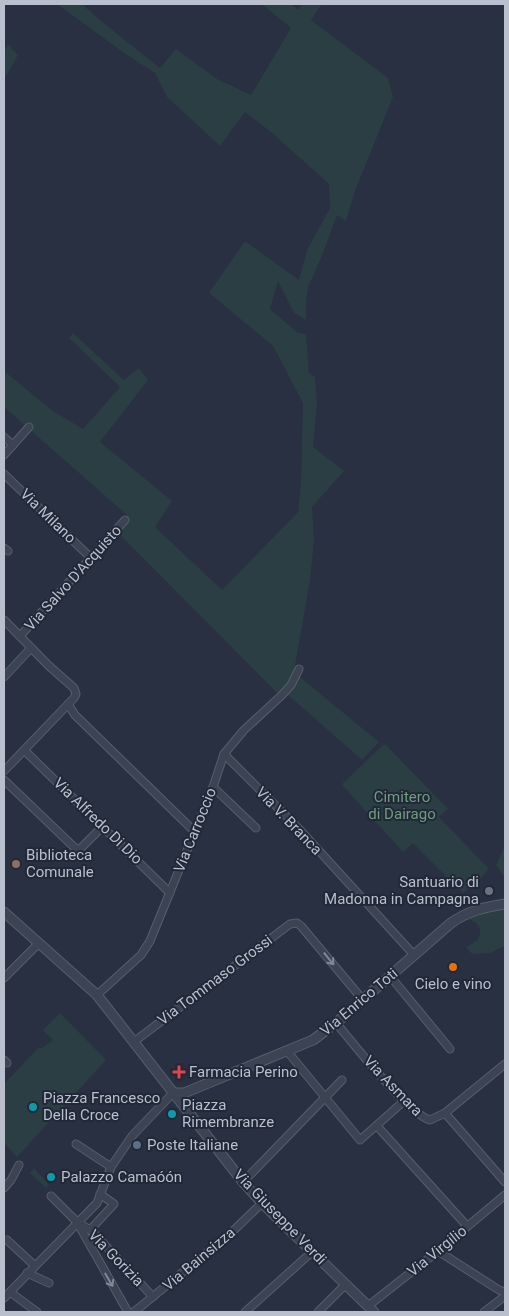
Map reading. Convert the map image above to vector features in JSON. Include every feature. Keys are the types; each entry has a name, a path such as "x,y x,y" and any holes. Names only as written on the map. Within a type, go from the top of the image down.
{"street":[{"path":"4,455 29,427"},
{"path":"4,437 12,445"},
{"name":"Via Milano","path":"4,474 91,558"},
{"name":"Via Salvo D'Acquisto","path":"20,636 125,520"},
{"path":"4,620 74,688 76,694 5,768"},
{"path":"4,676 31,648"},
{"name":"Via Carroccio","path":"97,995 141,955 154,933 213,787 224,754 244,730 282,695 299,669"},
{"path":"68,704 75,715 195,832"},
{"name":"Via Alfredo Di Dio","path":"24,750 170,893"},
{"name":"Via V. Branca","path":"224,754 301,831 414,955"},
{"path":"4,780 78,850 103,826"},
{"path":"213,787 256,828"},
{"name":"Via Enrico Toti","path":"173,1093 184,1093 313,1040 336,1023 451,923 463,915 476,910 505,904"},
{"name":"Via Giuseppe Verdi","path":"4,912 97,995 262,1203 371,1309"},
{"name":"Via Tommaso Grossi","path":"135,1041 290,924 297,923 302,926 363,1000"},
{"path":"4,978 39,943"},
{"path":"390,976 450,1049"},
{"name":"Via Asmara","path":"336,1023 404,1101 424,1118 430,1120 445,1113 505,1064"},
{"path":"287,1052 360,1140 404,1101"},
{"path":"244,1182 342,1080"},
{"path":"37,1312 6,1294 97,1203 111,1167 132,1136 173,1093"},
{"path":"445,1113 505,1182"},
{"path":"377,1126 467,1226"},
{"path":"76,1144 111,1167"},
{"path":"4,1188 19,1165"},
{"path":"90,1230 114,1204 100,1194"},
{"name":"Via Virgilio","path":"371,1309 505,1195"},
{"path":"51,1196 77,1222 128,1312"},
{"name":"Via Bainsizza","path":"134,1312 232,1232 262,1203"},
{"name":"Via Gorizia","path":"77,1222 90,1230 153,1297"},
{"path":"7,1240 34,1265"},
{"path":"438,1251 505,1294 484,1312"},
{"path":"245,1312 313,1252"},
{"path":"27,1273 49,1283"},
{"path":"318,1312 346,1284"}],"green space":[{"path":"57,4 82,4 160,68 176,49 217,79 251,95 291,28 262,4 291,4 298,10 302,4 322,4 311,20 388,78 393,97 355,191 346,221 337,215 308,287 306,320 294,313 278,281 270,309 298,333 306,334 309,373 315,377 317,402 313,447 344,471 312,507 314,540 310,580 294,672 379,742 362,760 287,694 279,695 118,533 122,529 127,515 4,407 4,371 53,411 83,429 120,387 69,338 73,333 124,380 139,368 148,380 100,442 172,501 155,527 222,590 298,512 301,485 303,403 273,346 209,293 245,241 299,280 307,250 330,208 329,184 272,133 245,112 220,146 167,97 155,73"},
{"path":"8,44 18,55 4,80 4,52"},
{"name":"Cimitero di Dairago","path":"383,745 386,745 448,809 439,817 489,869 472,887 463,893 413,843 403,852 343,786 343,783"},
{"path":"505,846 505,878 496,865"},
{"path":"505,909 505,946 490,953 472,954 466,947 477,940 480,929 476,923 466,919 479,912"},
{"name":"Piazza Francesco Della Croce","path":"60,1013 106,1060 17,1157 4,1143 4,1084 38,1048 42,1048 53,1040 43,1030"},
{"path":"34,1168 49,1185 46,1188 30,1173"}],"place":[{"name":"Biblioteca Comunale","path":"16,864"},
{"name":"Santuario di Madonna in Campagna","path":"489,891"},
{"name":"Cielo e vino","path":"453,967"},
{"name":"Farmacia Perino","path":"179,1072"},
{"name":"Piazza Francesco Della Croce","path":"33,1107"},
{"name":"Piazza Rimembranze","path":"172,1114"},
{"name":"Poste Italiane","path":"137,1145"},
{"name":"Palazzo Camaóón","path":"51,1177"}]}
